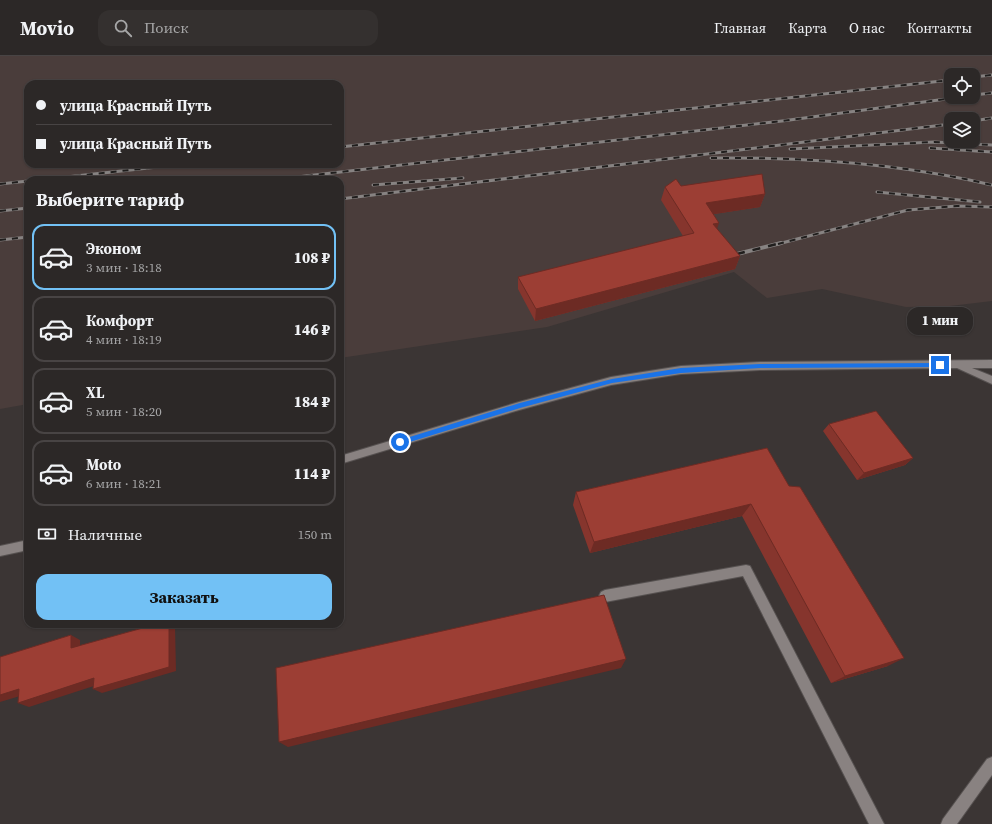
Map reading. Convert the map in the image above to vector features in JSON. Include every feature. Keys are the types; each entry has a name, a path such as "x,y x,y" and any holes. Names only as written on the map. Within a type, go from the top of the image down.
{"main road":[{"path":"344,459 520,406 612,381 681,370 760,366 992,364"},
{"path":"955,365 992,380"},
{"path":"0,551 24,546"},
{"path":"605,596 746,570 877,824"},
{"path":"948,824 992,764"}],"shaded area":[{"path":"0,56 992,56 992,301 950,306 906,307 822,289 767,298 734,272 547,327 344,357 344,176 24,176 24,405 0,409"}],"building":[{"path":"762,174 765,194 706,203 719,223 713,224 740,256 536,309 518,277 694,233 665,187 676,179 681,186"},
{"path":"876,411 913,458 864,473 829,424"},
{"path":"767,448 789,486 800,487 904,658 845,676 751,504 594,542 576,492"},
{"path":"604,595 626,659 279,742 276,668"},
{"path":"143,628 169,628 169,667 93,689 94,678 18,703 19,689 0,695 0,657 71,635 71,648"}],"railway":[{"path":"980,76 992,75"},
{"path":"344,147 944,81"},
{"path":"980,94 992,93"},
{"path":"306,176 782,121 944,99"},
{"path":"980,120 992,118"},
{"path":"344,199 944,125"},
{"path":"790,149 934,142 992,145"},
{"path":"930,148 992,152"},
{"path":"711,158 817,160 852,163 922,171 992,185"},
{"path":"76,176 148,168"},
{"path":"373,185 463,178"},
{"path":"0,184 24,181"},
{"path":"877,192 980,202"},
{"path":"778,244 908,210 957,206 992,207"},
{"path":"0,211 24,208"},
{"path":"0,240 24,237"},
{"path":"737,254 781,243"}],"route":[{"path":"400,442 520,406 612,381 681,370 760,366 940,365"}]}
